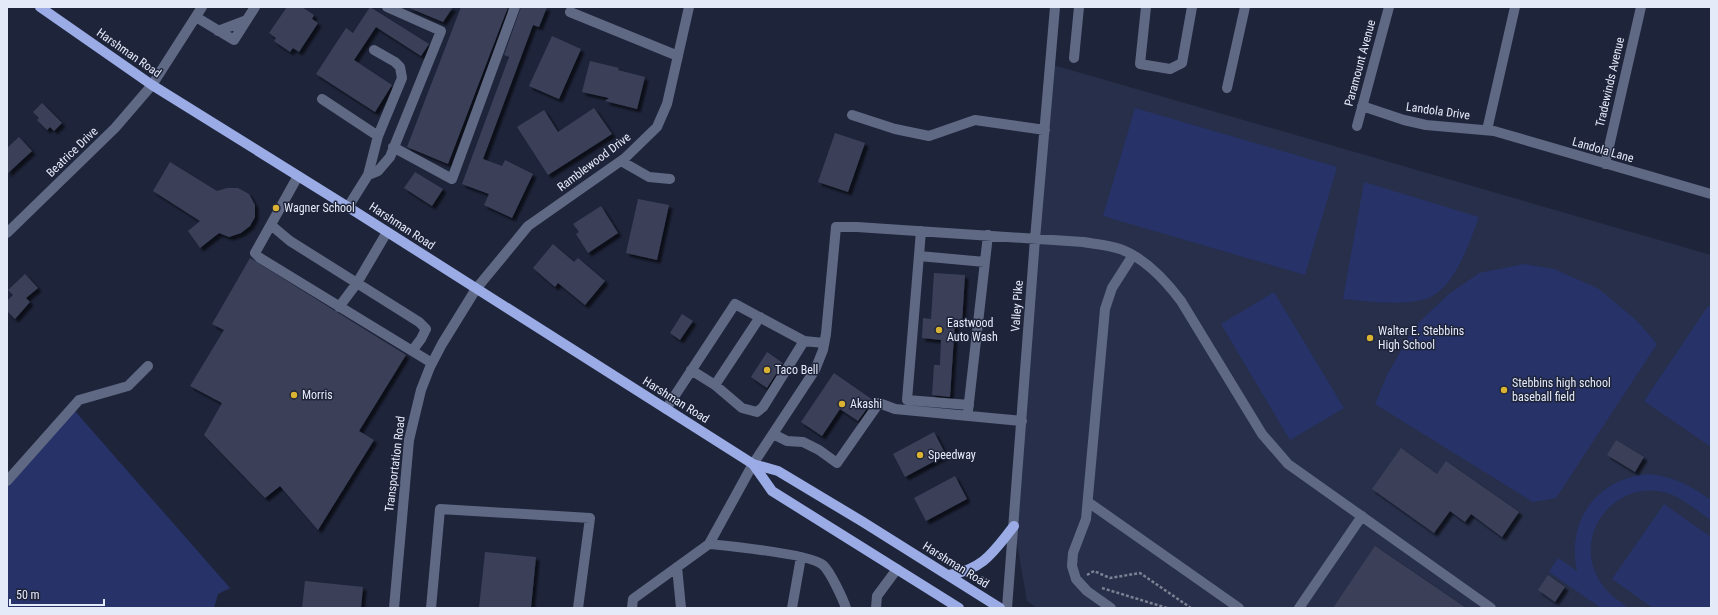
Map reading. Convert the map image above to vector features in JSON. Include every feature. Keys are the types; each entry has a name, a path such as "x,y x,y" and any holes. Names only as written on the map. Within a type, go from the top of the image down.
{"main road":[{"name":"Harshman Road","path":"40,7 152,85 348,207 753,464 778,471 1000,608"},
{"name":"Harshman Road","path":"753,464 772,490 960,608"},
{"path":"949,576 962,573 985,561 1014,526"}],"street":[{"name":"Beatrice Drive","path":"7,233 115,128 152,85 202,7"},
{"path":"196,17 234,40 254,7"},
{"path":"368,175 378,171 390,157 441,31 387,7"},
{"path":"393,148 452,179 515,7"},
{"name":"Ramblewood Drive","path":"476,289 528,226 621,161 657,127 667,104 689,7"},
{"name":"Valley Pike","path":"1007,608 1055,7"},
{"path":"1074,58 1079,7"},
{"path":"1146,7 1140,64 1170,69 1182,63 1192,7"},
{"path":"1227,88 1245,7"},
{"name":"Paramount Avenue","path":"1357,126 1389,7"},
{"path":"1487,130 1515,7"},
{"name":"Tradewinds Avenue","path":"1605,164 1641,7"},
{"path":"570,12 678,56"},
{"path":"218,31 247,20"},
{"path":"348,207 368,175 378,136 393,103 402,78 402,73 395,62 374,50"},
{"path":"322,100 378,136"},
{"name":"Landola Drive","path":"1362,106 1418,123 1487,130"},
{"path":"852,116 895,129 929,136 975,120 1045,130"},
{"name":"Landola Lane","path":"1487,130 1711,194"},
{"path":"621,161 649,177 670,179"},
{"path":"298,176 255,253 260,258 432,363"},
{"path":"271,225 290,241 419,322 426,329 412,351"},
{"path":"632,608 633,599 708,544 753,464 815,370 824,343 836,228 857,227 988,235 1102,245 1120,249 1133,255 1170,286 1181,301 1262,434 1288,464 1491,608"},
{"path":"921,231 907,400 969,405"},
{"path":"340,306 357,283 387,232"},
{"path":"967,416 988,235"},
{"path":"1111,608 1087,591 1076,579 1072,566 1073,553 1086,519 1105,308 1112,288 1133,255"},
{"path":"919,256 985,262"},
{"name":"Transportation Road","path":"394,608 409,440 421,390 432,363 442,344 476,289"},
{"path":"666,409 735,304 804,341 824,343"},
{"path":"715,385 760,317"},
{"path":"692,370 715,385 742,408 756,412 763,407 804,341"},
{"path":"7,481 78,400 128,386 148,366"},
{"path":"773,434 787,441 803,442 819,450 837,463 879,403 895,409 1022,420"},
{"path":"1088,502 1239,608"},
{"path":"431,608 440,509 590,518 578,608"},
{"path":"1299,608 1362,516"},
{"path":"708,544 801,557 823,565 842,596 846,608"},
{"path":"792,608 801,557"},
{"path":"677,567 681,608"},
{"path":"876,608 877,596 897,569"}],"path":[{"path":"1076,579 1094,572 1110,578 1140,573 1191,608"},
{"path":"980,584 980,576 987,580"},
{"path":"1099,587 1167,608"}],"shaded area":[{"name":"Walter E. Stebbins High School","path":"1050,64 1711,255 1711,608 1037,608 1027,601 1014,526"},
{"path":"1135,108 1337,167 1305,275 1103,216"},
{"path":"1364,182 1479,217 1459,266 1443,288 1433,295 1422,300 1402,303 1343,299"},
{"name":"Stebbins high school baseball field","path":"1524,264 1554,269 1599,289 1637,321 1657,344 1556,498 1533,502 1375,404 1387,375 1415,326 1449,294 1479,273"},
{"path":"1274,292 1344,408 1290,440 1221,324"},
{"path":"1708,306 1711,308 1711,447 1644,401"},
{"path":"74,410 230,588 218,594 214,608 7,608 7,487"},
{"path":"1648,474 1666,477 1682,482 1711,500 1711,520 1684,501 1667,493 1649,490 1632,493 1617,501 1605,512 1596,526 1591,542 1591,559 1597,576 1603,586 1615,598 1629,608 1601,608 1549,572 1558,558 1577,571 1575,552 1576,535 1581,519 1589,505 1600,493 1614,484 1630,478"},
{"path":"1664,504 1711,537 1711,608 1653,608 1612,579"}],"building":[{"path":"287,7 302,7 314,15 312,19 318,23 299,52 293,48 290,52 274,41 276,38 269,33"},
{"path":"370,7 429,44 421,56 376,27 354,60 392,85 375,112 316,74 346,28 353,33"},
{"path":"407,7 453,7 443,22"},
{"path":"461,7 508,7 448,164 407,147"},
{"path":"521,7 547,7 539,27 533,25 483,159 502,166 505,160 533,174 512,218 484,205 489,194 462,184 509,57 504,55"},
{"path":"552,36 581,49 559,99 529,86"},
{"path":"590,61 619,68 618,70 645,77 637,109 605,101 609,98 582,92"},
{"path":"42,103 62,123 54,131 50,127 47,130 37,120 39,118 33,112"},
{"path":"594,108 612,134 548,175 517,127 544,110 558,132"},
{"path":"835,133 865,143 848,192 818,182"},
{"path":"19,137 32,151 7,174 7,148"},
{"path":"170,162 217,191 227,188 238,188 249,194 255,205 255,217 250,226 241,233 229,237 219,233 200,248 188,231 200,221 153,191"},
{"path":"415,172 443,189 432,206 404,188"},
{"path":"638,199 669,205 657,260 626,253"},
{"path":"601,206 618,233 588,253 576,234 579,232 573,224"},
{"path":"553,244 574,262 578,258 605,281 585,305 558,283 555,287 533,268"},
{"name":"Morris","path":"250,258 406,355 359,431 374,440 318,530 280,486 265,498 204,435 222,403 190,386 224,330 212,324"},
{"name":"Eastwood Auto Wash","path":"934,273 965,275 962,323 955,322 950,397 932,395 934,365 940,365 941,340 922,338 923,318 931,319"},
{"path":"25,274 38,288 26,298 30,302 15,319 7,311 7,301 13,295 8,290"},
{"path":"682,314 693,321 680,340 670,333"},
{"name":"Taco Bell","path":"767,352 783,363 767,388 751,377"},
{"name":"Akashi","path":"834,373 873,400 858,421 840,409 822,436 801,422"},
{"name":"Speedway","path":"934,432 946,455 905,477 893,454"},
{"path":"1616,440 1644,457 1635,472 1607,455"},
{"path":"1401,448 1437,474 1446,461 1519,512 1502,537 1471,514 1465,522 1450,511 1434,533 1372,489"},
{"name":"Speedway","path":"955,476 967,499 926,521 914,498"},
{"path":"1375,546 1466,608 1333,608"},
{"path":"485,552 536,557 531,608 479,608"},
{"path":"1548,575 1565,587 1555,602 1538,590"},
{"path":"305,581 363,587 361,608 302,608"}],"place":[{"name":"Wagner School","path":"276,208"},
{"name":"Eastwood Auto Wash","path":"939,330"},
{"name":"Walter E. Stebbins High School","path":"1370,338"},
{"name":"Taco Bell","path":"767,370"},
{"name":"Stebbins high school baseball field","path":"1504,390"},
{"name":"Morris","path":"294,395"},
{"name":"Akashi","path":"842,404"},
{"name":"Speedway","path":"920,455"}]}
